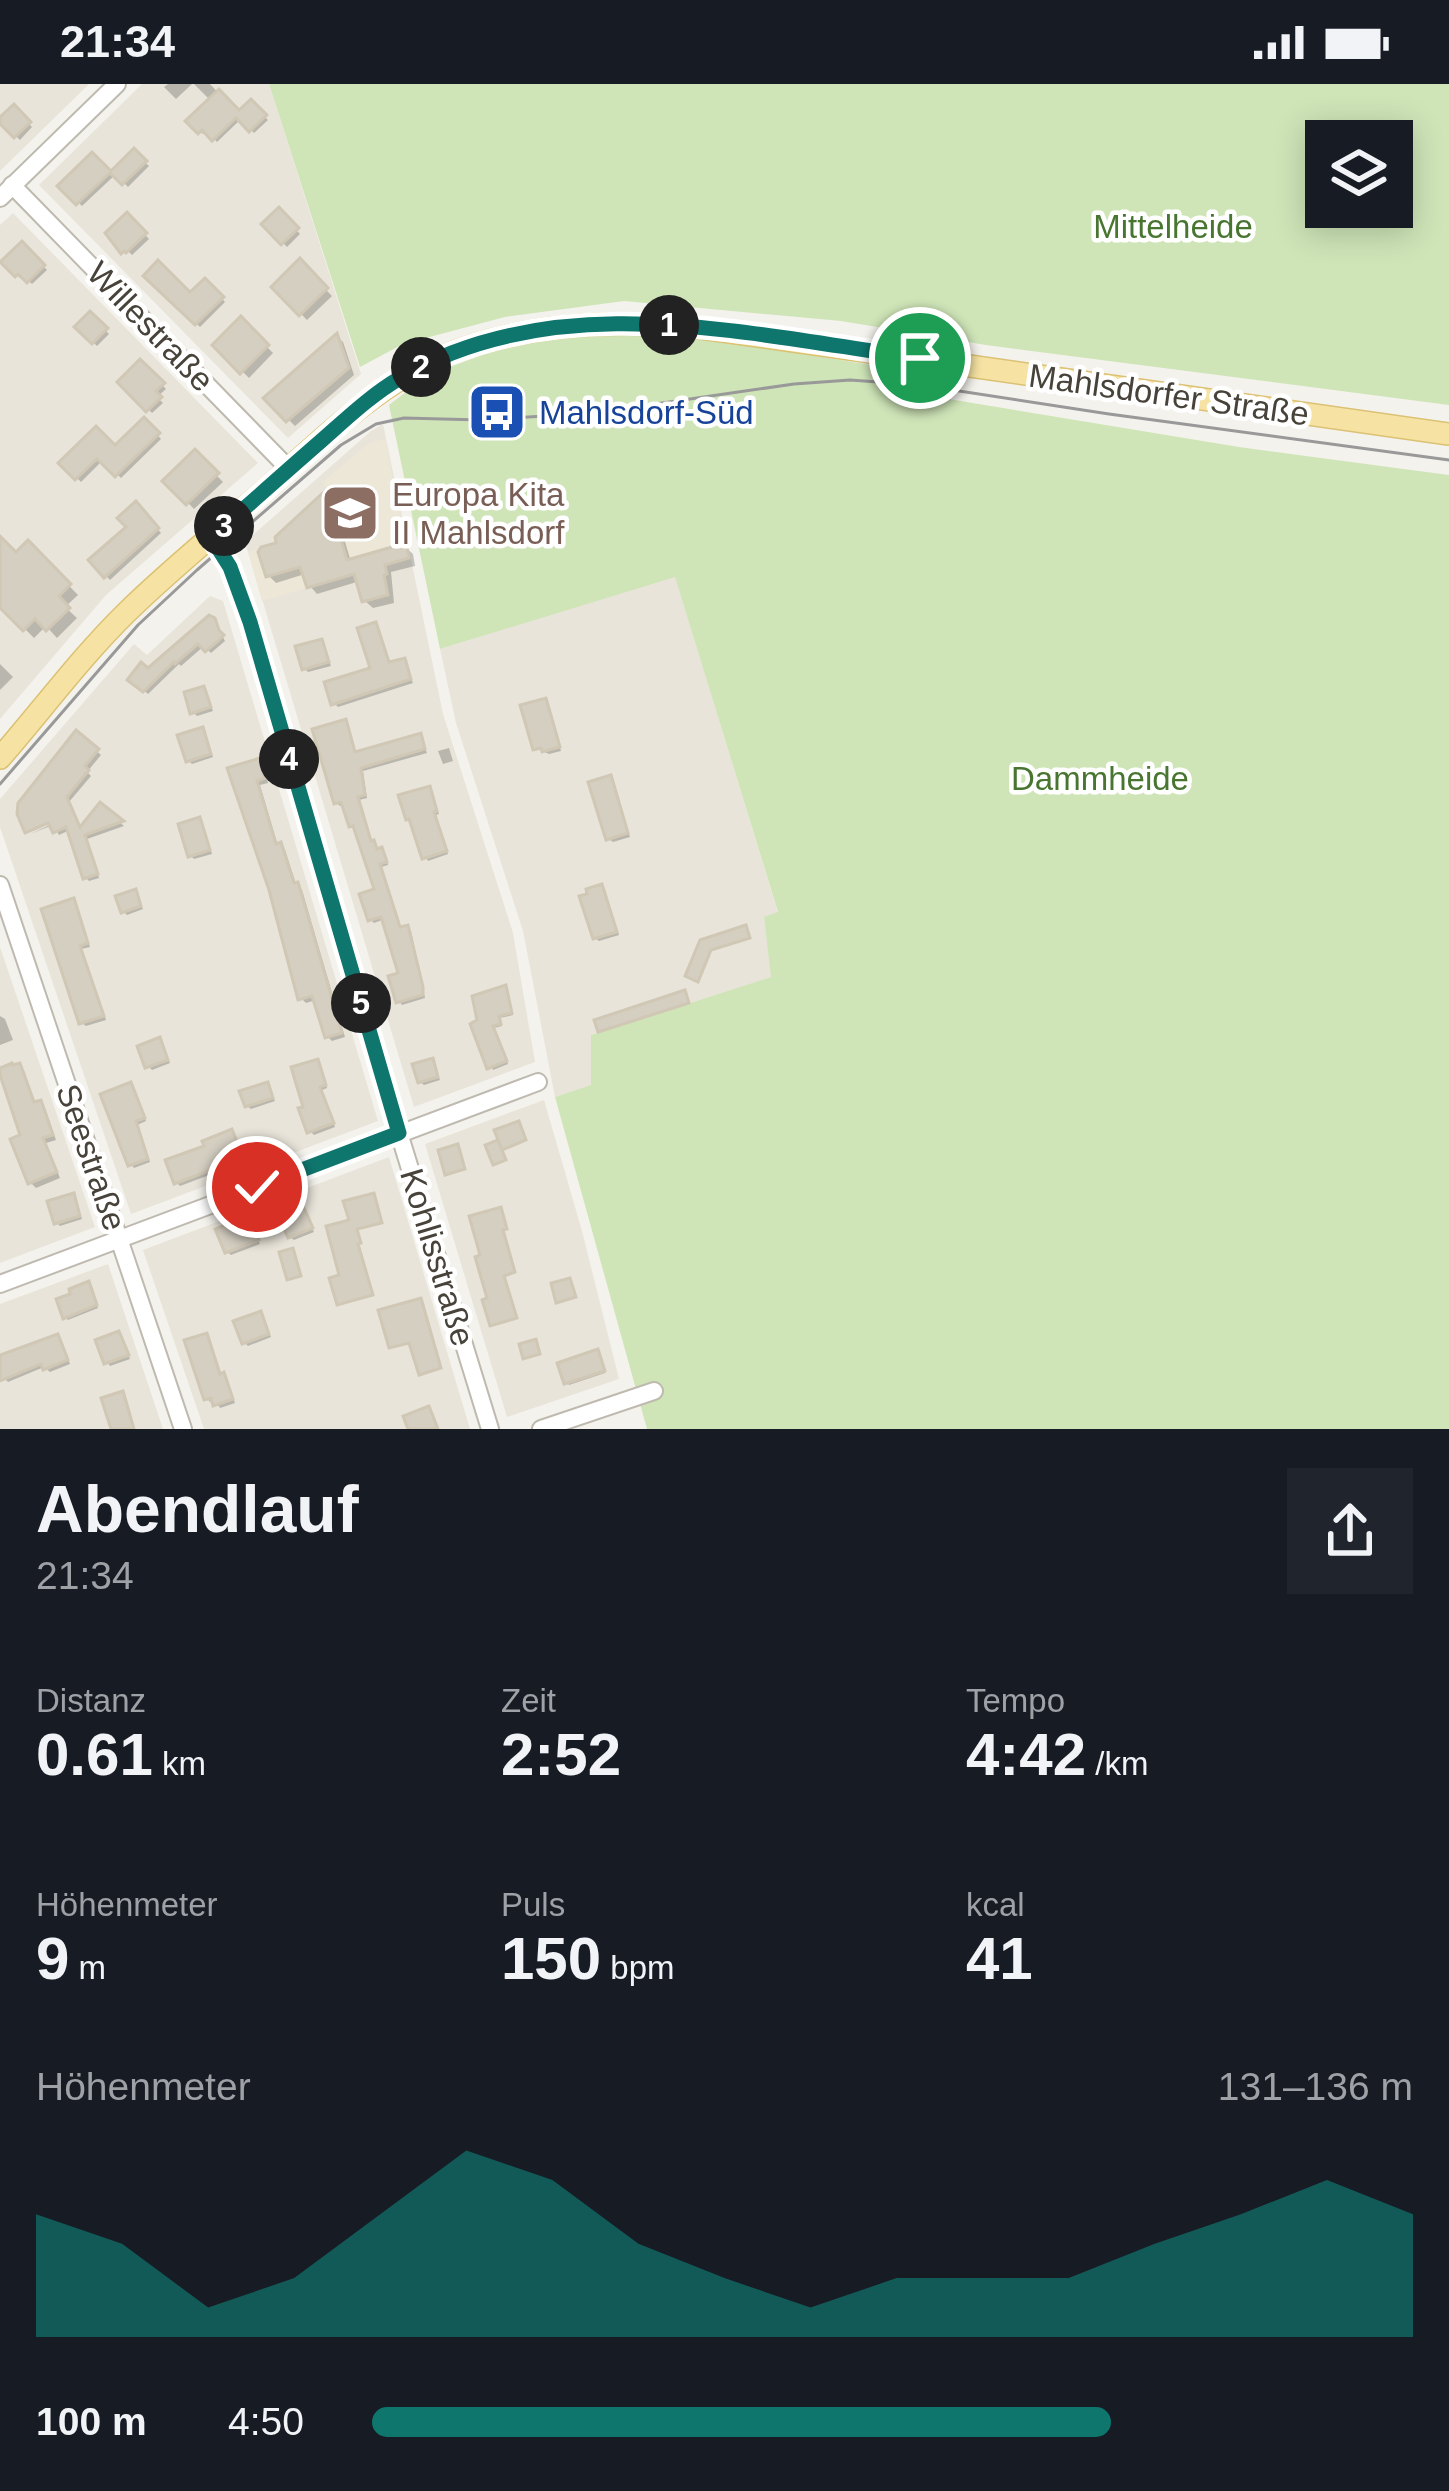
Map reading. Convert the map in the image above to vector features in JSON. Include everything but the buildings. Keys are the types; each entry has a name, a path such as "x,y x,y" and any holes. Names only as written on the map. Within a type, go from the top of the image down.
{"main road":[{"name":"Mahlsdorfer Straße","path":"0,758 124,615 363,404 397,380 463,349 511,335 635,323 701,328 1449,434"}],"street":[{"path":"6,192 117,84"},
{"name":"Willestraße","path":"6,192 289,469"},
{"name":"Kohlisstraße","path":"211,537 230,567 250,622 490,1429"},
{"name":"Seestraße","path":"0,885 183,1429"},
{"path":"0,1285 538,1082"},
{"path":"541,1429 654,1391"}],"shaded area":[{"path":"0,84 89,84 0,171"},
{"path":"142,84 269,84 361,374 288,438 39,185"},
{"path":"13,213 258,463 106,595 0,719 0,225"},
{"path":"383,424 443,714 513,933 535,1062 414,1107 245,542"},
{"name":"Europa Kita II Mahlsdorf","path":"385,439 409,558 262,601 248,552 275,543 275,537 326,490 323,482 369,443"},
{"path":"675,576 778,913 764,918 772,977 591,1035 592,1085 555,1097 523,931 456,723 440,649"},
{"path":"210,596 223,601 378,1121 131,1214 0,827 0,799 134,644 147,655"},
{"path":"0,947 95,1227 0,1263"},
{"path":"544,1100 619,1379 507,1417 425,1144"},
{"path":"389,1157 470,1429 204,1429 143,1250"},
{"path":"108,1264 163,1429 0,1429 0,1304"}],"green space":[{"name":"Mittelheide","path":"269,84 1449,84 1449,405 986,345 841,321 624,301 505,317 403,344 360,367"},
{"name":"Dammheide","path":"614,331 670,332 883,367 882,388 1239,447 1449,475 1449,1429 647,1429 555,1097 591,1085 591,1035 771,977 764,917 778,912 675,577 440,649 389,405 428,375 515,343"}],"tram line":[{"path":"0,784 138,625 341,445 376,424 404,418 481,420 593,413 850,380 920,385 1449,460"}],"place":[{"name":"Mahlsdorf-Süd","path":"497,412"},
{"name":"Europa Kita II Mahlsdorf","path":"350,513"}],"route":[{"path":"257,1187 399,1133 250,622 230,567 211,537 397,380 463,349 511,335 635,323 920,358"}]}
